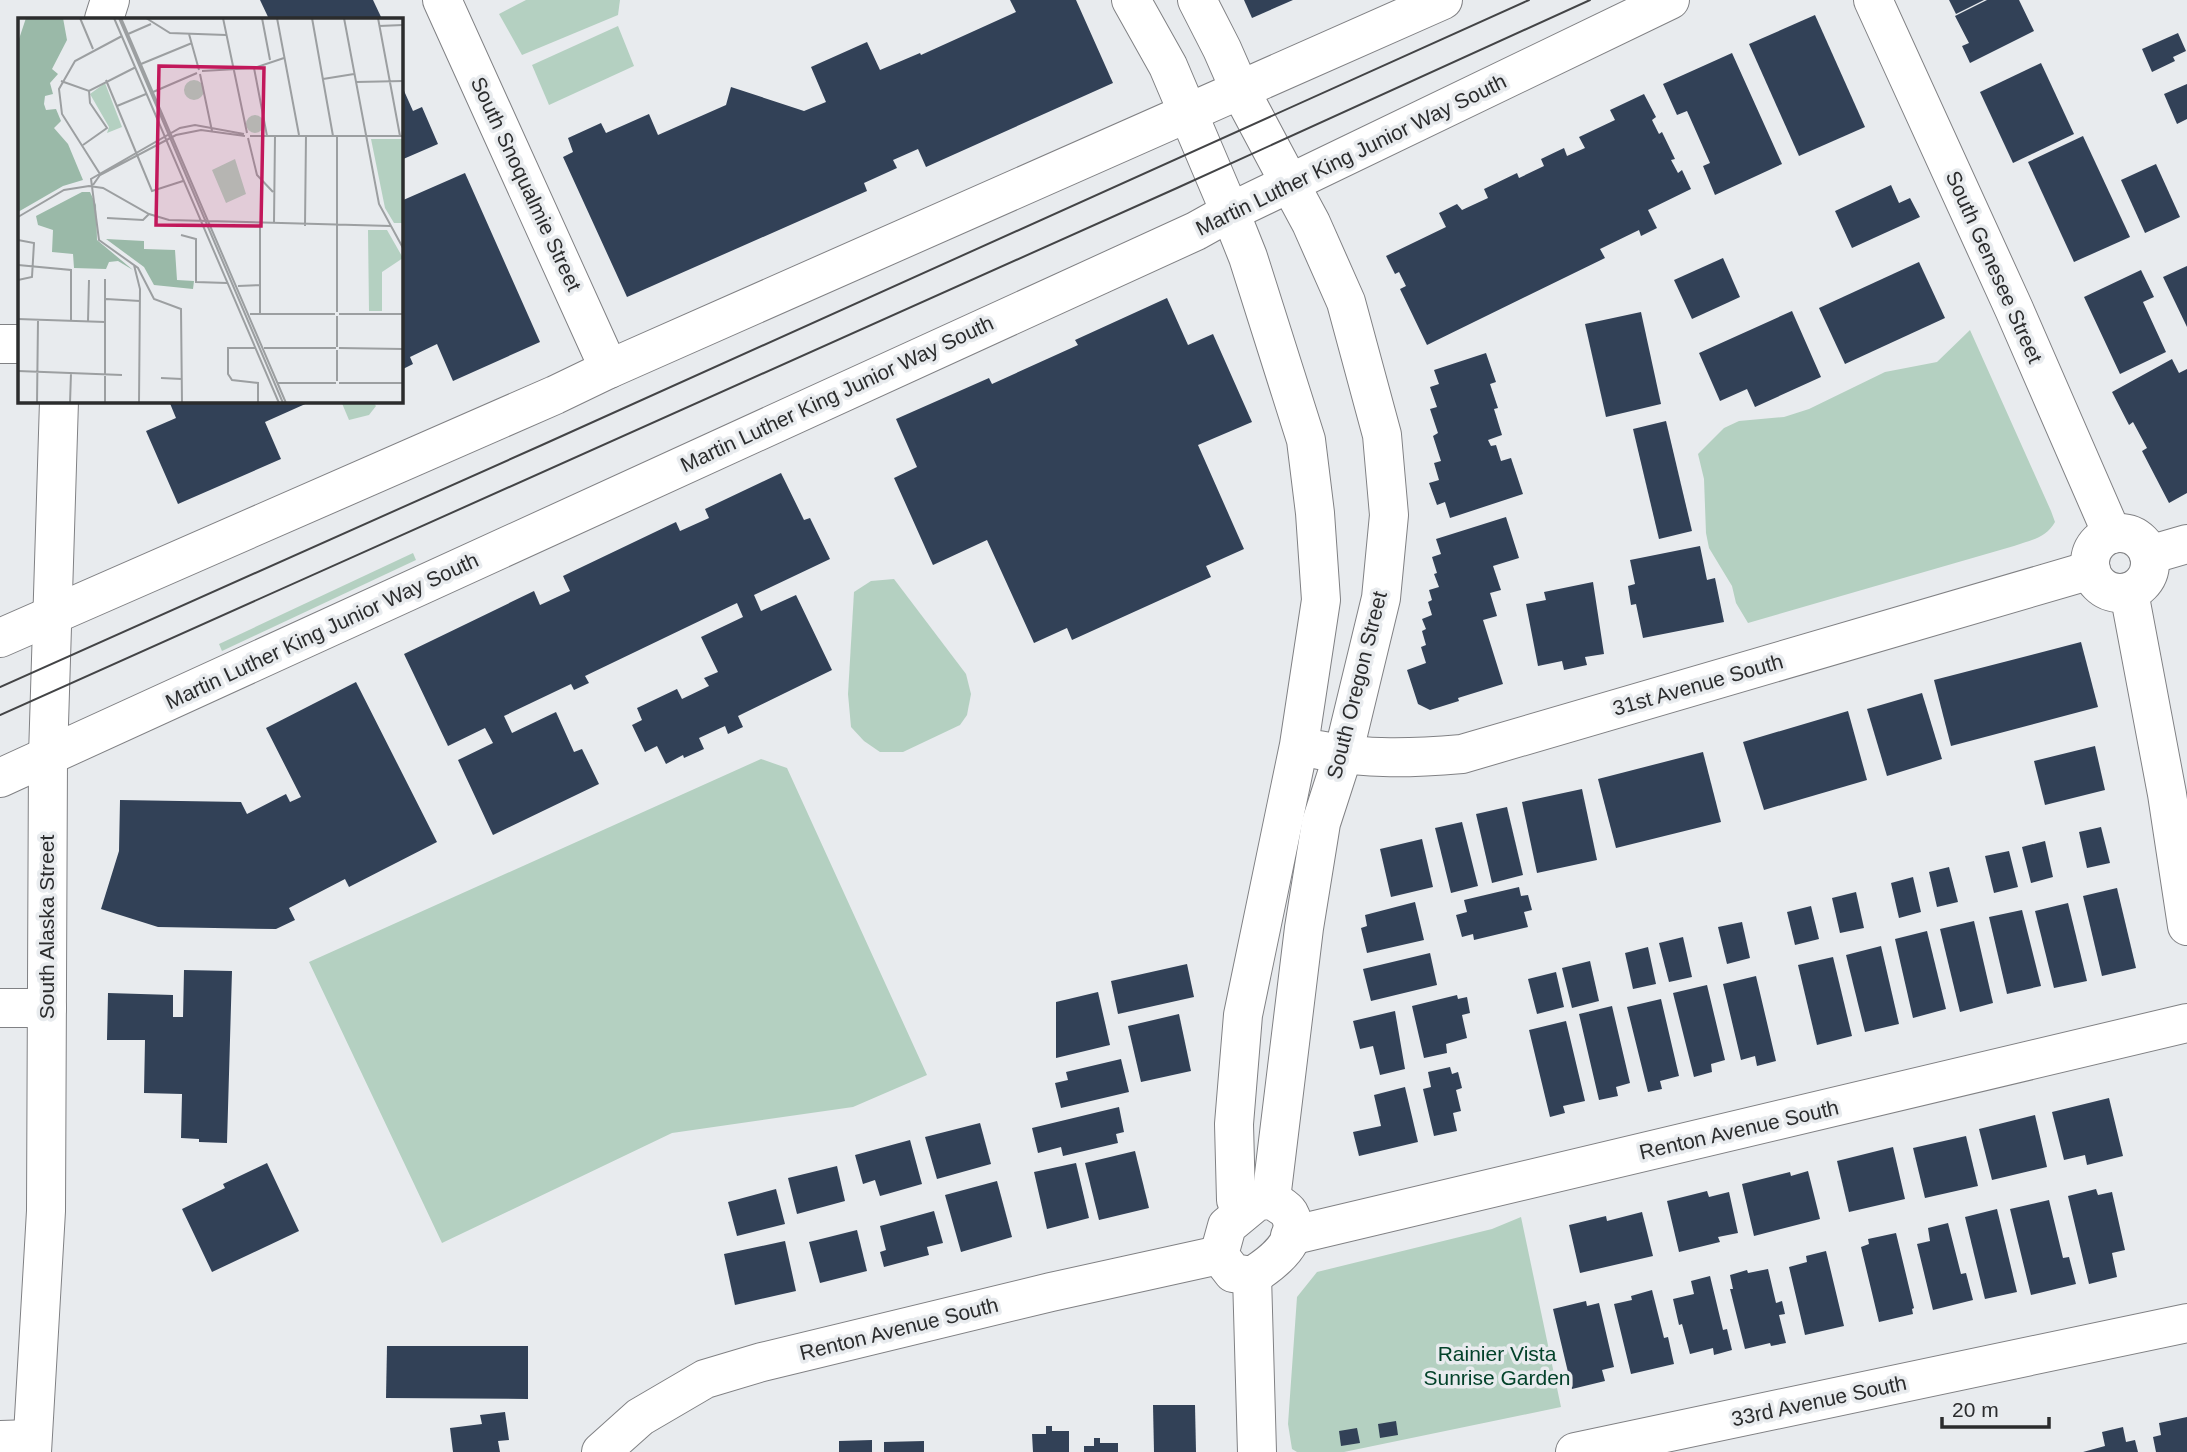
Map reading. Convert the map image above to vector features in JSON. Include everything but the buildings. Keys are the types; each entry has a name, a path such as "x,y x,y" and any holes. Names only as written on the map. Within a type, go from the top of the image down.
{"street":[{"path":"104,18 110,0"},
{"name":"South Snoqualmie Street","path":"442,0 610,369"},
{"name":"South Oregon Street","path":"1131,0 1168,66 1248,257 1307,440 1315,513 1321,600 1299,745 1243,1015 1234,1124 1236,1200 1256,1206 1321,823 1343,755 1381,598 1389,515 1382,435 1346,302 1314,230 1240,90 1197,0"},
{"path":"0,638 492,423 1443,0"},
{"name":"Martin Luther King Junior Way South","path":"0,778 1196,231 1230,212 1670,0"},
{"name":"South Genesee Street","path":"1873,0 2014,309 2112,534"},
{"path":"0,344 18,344"},
{"name":"South Alaska Street","path":"21,1444 46,1221 48,756 59,402"},
{"path":"2122,533 2139,540 2149,555 2151,564 2144,582 2129,592 2119,594 2101,587 2091,570 2090,561 2097,544 2112,534 2122,533"},
{"path":"2149,555 2187,544"},
{"name":"31st Avenue South","path":"1299,745 1343,755 1407,758 1462,754 2091,570"},
{"path":"2129,592 2187,926"},
{"path":"0,1007 47,1008"},
{"name":"Renton Avenue South","path":"1290,1236 2187,1023"},
{"path":"1256,1206 1289,1212 1292,1227 1290,1236 1289,1243 1269,1265 1252,1276 1233,1273 1219,1255 1227,1226 1256,1206"},
{"name":"Renton Avenue South","path":"601,1452 640,1417 705,1379 762,1362 1012,1301 1219,1255"},
{"path":"1252,1276 1256,1452"},
{"name":"33rd Avenue South","path":"1575,1452 2187,1323"}],"green space":[{"path":"526,0 620,0 618,15 522,55 499,14"},
{"path":"618,26 634,66 549,105 532,65"},
{"path":"1970,330 2055,522 2038,538 2014,546 1748,623 1736,603 1732,586 1709,548 1704,479 1698,454 1724,428 1739,421 1784,417 1809,409 1885,372 1937,362"},
{"path":"341,402 373,402 376,406 369,415 349,420"},
{"path":"413,553 416,560 222,651 219,644"},
{"path":"894,579 966,674 971,694 967,715 960,725 903,752 880,752 864,741 851,727 848,694 854,592 871,581"},
{"path":"761,759 787,768 927,1075 853,1107 672,1133 442,1243 309,962"},
{"name":"Rainier Vista Sunrise Garden","path":"1521,1217 1561,1407 1344,1452 1297,1452 1292,1449 1288,1424 1297,1297 1317,1272 1492,1229"}],"tram line":[{"path":"0,687 1529,0"},
{"path":"0,715 1590,0"}]}
